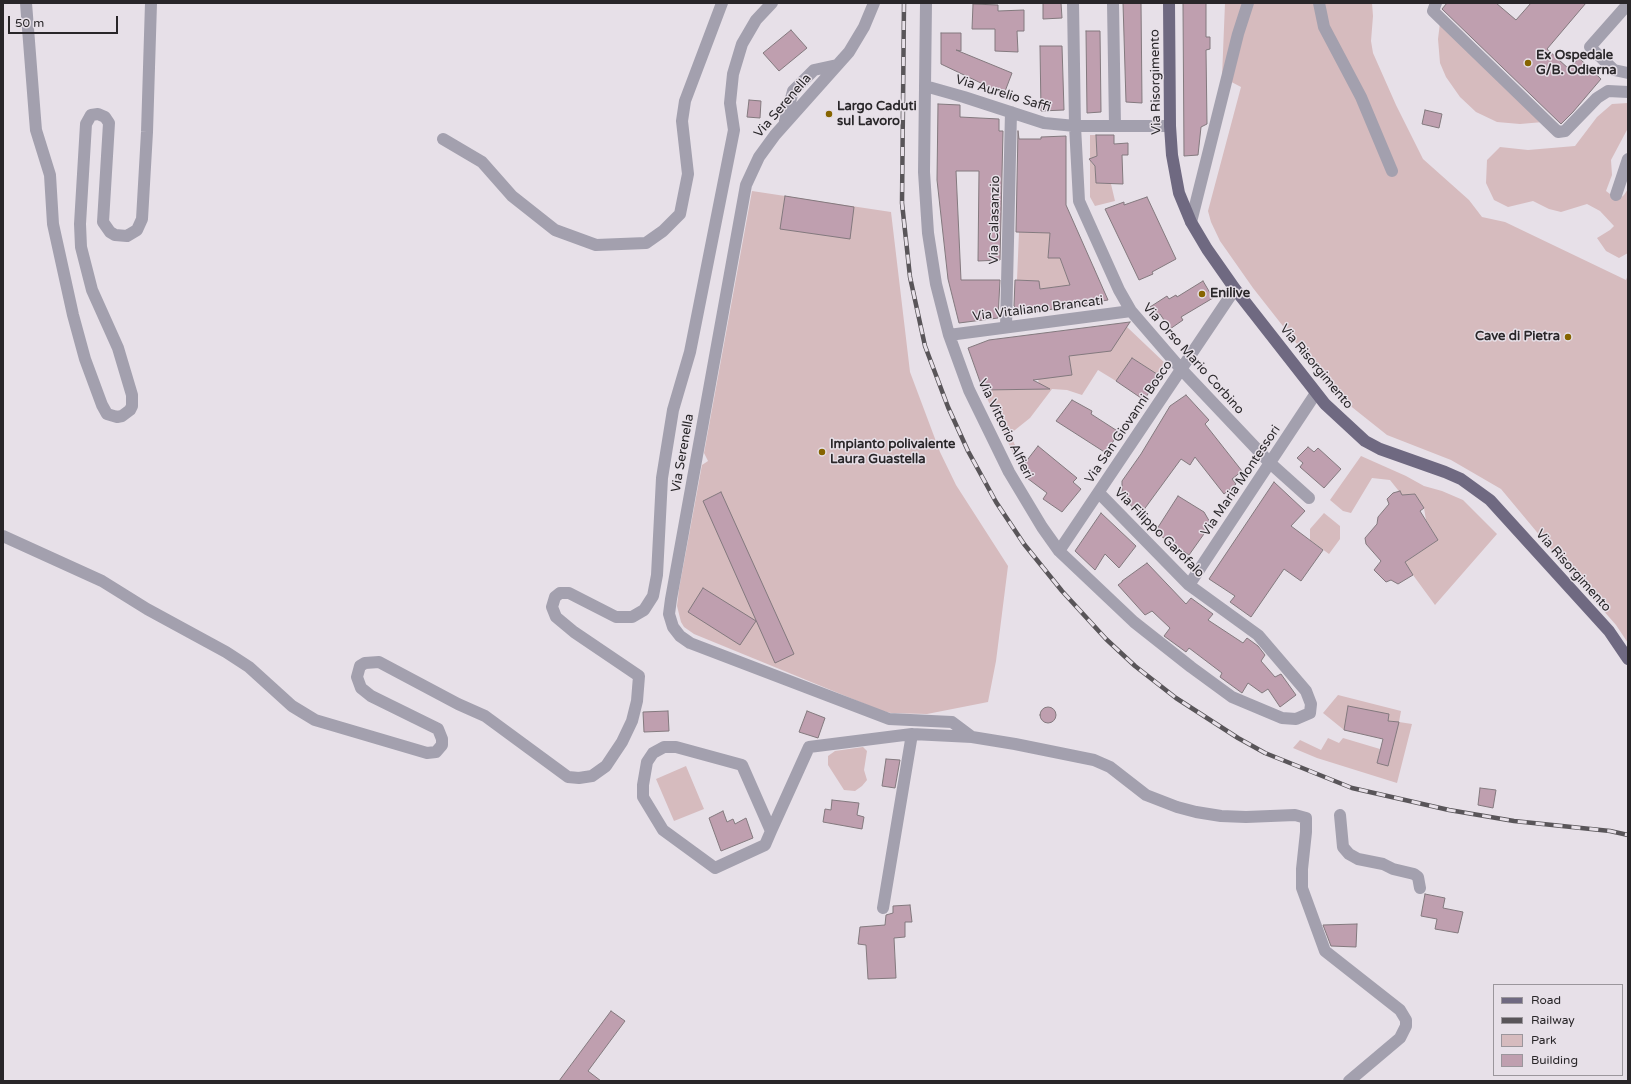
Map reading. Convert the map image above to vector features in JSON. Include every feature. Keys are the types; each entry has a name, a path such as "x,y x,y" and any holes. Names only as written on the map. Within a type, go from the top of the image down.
{"main road":[{"name":"Via Risorgimento","path":"1169,3 1170,126 1172,155 1179,193 1191,222 1207,249 1235,289 1325,404 1365,441 1380,449 1461,479 1490,500 1609,631 1628,659"}],"street":[{"path":"26,3 36,124 50,175 53,224 73,315 85,359 102,405 108,414 117,417 122,416 130,410 133,400 118,348 92,290 81,247 80,224 86,124 89,118 95,114 102,114 109,123 103,222 115,236 127,236 137,230 142,219 147,132 151,3"},
{"path":"443,139 482,162 512,196 555,230 596,245 646,243 663,231 680,214 688,174 682,121 685,101 722,3"},
{"path":"3,536 102,581 147,609 226,652 249,667 292,706 315,720 427,753 436,752 442,745 442,739 438,729 371,696 361,688 357,677 360,666 365,663 379,662 458,704 486,716 568,777 579,778 592,776 606,766 622,742 632,721 637,701 639,676 574,632 556,617 552,607 555,597 560,593 569,593 616,617 632,618 644,610 653,596 657,575 662,478 673,410 690,352 734,130 730,103 732,74 742,44 756,20 772,3"},
{"name":"Via Serenella","path":"874,3 849,52 775,135 759,157 746,185 670,599 670,614 673,627 680,636 690,643 889,719 952,722 972,738"},
{"name":"Via Vittorio Alfieri","path":"926,3 924,172 928,233 936,284 949,335 969,390 1009,472 1042,527 1059,551 1134,622 1202,676 1232,697 1282,718 1296,719 1310,713"},
{"name":"Via Orso Mario Corbino","path":"1073,3 1075,126 1079,201 1120,290 1131,311 1181,369 1270,463 1309,498"},
{"path":"1113,3 1115,126"},
{"path":"1191,222 1228,80 1238,34 1248,3"},
{"path":"1319,3 1324,27 1361,97 1392,172"},
{"path":"1436,3 1432,11 1558,132 1565,131 1597,98 1608,92 1628,92"},
{"path":"1626,10 1590,47 1614,70 1628,73"},
{"name":"Via Aurelio Saffi","path":"925,86 964,96 1044,124 1075,126 1170,126"},
{"name":"Via Calasanzio","path":"1006,327 1011,112"},
{"path":"1616,195 1628,159"},
{"name":"Via San Giovanni Bosco","path":"1059,551 1235,289"},
{"name":"Via Vitaliano Brancati","path":"949,335 1131,311"},
{"name":"Via Maria Montessori","path":"1189,585 1316,393"},
{"name":"Via Filippo Garofalo","path":"1099,493 1189,585 1258,635 1306,691 1311,704 1310,713"},
{"path":"883,908 912,734"},
{"path":"771,831 742,766 676,747 664,748 653,753 647,762 643,785 643,797 663,830 715,868 765,845 809,747 912,734 972,738 1015,744 1094,760 1110,767 1146,795 1177,808 1220,816 1246,817 1295,815 1306,818 1302,888 1324,950 1400,1010 1406,1020 1406,1026 1400,1038 1349,1081"},
{"path":"1340,816 1343,847 1349,854 1358,859 1383,864 1393,869 1414,874 1418,877 1420,888"}],"green space":[{"path":"1225,3 1372,3 1373,16 1371,41 1373,53 1396,105 1423,159 1469,200 1482,217 1505,222 1626,280 1628,275 1628,643 1616,625 1501,489 1451,460 1387,435 1343,400 1253,288 1220,241 1211,222 1208,211 1241,87 1222,77"},
{"path":"1440,23 1543,122 1520,124 1497,122 1476,112 1460,97 1446,77 1440,63 1438,39"},
{"path":"1628,103 1628,128 1611,160 1612,175 1606,191 1618,200 1628,189 1628,253 1619,258 1606,251 1597,238 1614,226 1600,211 1587,204 1561,212 1549,209 1533,201 1508,207 1494,200 1486,183 1487,160 1500,147 1528,150 1575,146 1597,117 1612,104"},
{"path":"1090,135 1096,135 1097,156 1093,158 1091,162 1095,166 1096,183 1111,184 1115,201 1095,206 1090,197"},
{"name":"Impianto polivalente Laura Guastella","path":"752,191 891,212 910,372 940,452 956,485 1008,566 996,661 988,702 927,714 891,713 882,711 694,634 684,627 681,622 677,606 679,589 702,465 708,461 704,453"},
{"path":"1041,205 1049,205 1050,233 1048,258 1060,258 1067,277 1094,267 1096,273 1071,279 1072,285 1040,289 1039,281 1017,280 1019,232 1040,233"},
{"path":"1127,327 1167,365 1160,376 1132,358 1116,381 1098,370 1082,395 1067,390 1052,389 1030,418 1010,434 1018,452 1015,457 983,390 1039,389 1037,362 1072,374 1069,356"},
{"path":"1361,456 1406,476 1424,486 1442,491 1463,500 1497,534 1435,605 1405,562 1438,540 1426,520 1424,508 1415,494 1402,495 1390,480 1372,478 1351,513 1343,511 1330,500"},
{"path":"1324,513 1340,526 1340,539 1329,554 1310,540 1310,529"},
{"path":"1338,695 1401,711 1399,722 1412,724 1397,783 1317,758 1293,748 1300,740 1321,750 1328,738 1339,743 1343,738 1380,749 1377,763 1388,765 1398,722 1388,721 1349,706 1344,730 1323,713"},
{"path":"863,747 867,751 864,770 867,780 855,791 844,790 828,765 828,756 835,751"},
{"path":"686,766 704,809 674,821 656,779"}],"building":[{"path":"1043,3 1061,3 1062,18 1043,19"},
{"path":"1123,3 1141,3 1142,103 1126,102"},
{"path":"1183,3 1206,3 1206,37 1210,37 1210,49 1206,50 1207,124 1201,127 1198,155 1184,156"},
{"name":"Ex Ospedale G/B. Odierna","path":"1447,3 1496,3 1516,20 1531,3 1586,3 1547,49 1569,69 1579,58 1601,79 1561,124 1442,9"},
{"path":"973,4 998,5 998,11 1024,10 1024,31 1017,31 1018,52 995,51 995,29 972,29"},
{"path":"791,30 807,48 779,71 763,53"},
{"path":"1086,31 1100,31 1101,112 1087,113"},
{"path":"941,33 961,33 961,51 956,50 1012,73 1004,94 941,64"},
{"path":"1040,46 1062,46 1064,110 1041,111"},
{"path":"749,100 761,101 760,118 747,117"},
{"path":"938,104 960,105 960,117 999,119 999,131 1003,131 1000,260 978,261 979,171 956,171 961,280 1000,280 998,318 959,323 948,279 937,180"},
{"path":"1425,110 1442,114 1439,128 1422,124"},
{"path":"1018,131 1019,139 1041,139 1041,137 1066,136 1066,205 1108,300 1023,314 1014,306 1015,280 1039,281 1040,289 1070,285 1060,258 1048,258 1050,233 1016,232"},
{"path":"1096,135 1114,135 1114,144 1128,143 1128,155 1122,155 1123,184 1096,183 1095,166 1089,159 1097,156"},
{"path":"785,196 854,207 850,239 780,229"},
{"path":"1147,197 1176,259 1152,272 1153,274 1139,280 1105,209 1124,202 1124,205"},
{"path":"1203,281 1213,298 1181,317 1183,320 1170,329 1160,314 1157,316 1150,307 1167,296 1169,299 1176,295 1177,297"},
{"path":"1130,322 1111,351 1069,356 1072,375 1033,380 1050,389 983,390 968,348 989,340"},
{"path":"1132,358 1160,376 1144,400 1116,381"},
{"path":"1186,395 1209,420 1205,424 1242,471 1232,479 1236,484 1224,494 1195,457 1190,465 1181,459 1140,515 1122,496 1122,481 1141,454 1170,406"},
{"path":"1072,400 1092,411 1091,414 1119,432 1106,453 1056,421"},
{"path":"1038,446 1077,478 1073,482 1081,489 1062,512 1043,499 1047,493 1027,478 1029,474 1021,468"},
{"path":"1308,447 1314,452 1318,448 1341,469 1324,488 1300,467 1303,463 1297,458"},
{"path":"1274,482 1305,511 1291,526 1323,550 1301,581 1284,569 1251,617 1230,602 1235,596 1209,579"},
{"path":"1400,491 1402,495 1415,494 1424,508 1420,511 1438,540 1405,562 1413,575 1398,584 1391,580 1386,582 1374,570 1381,561 1366,544 1365,538 1377,524 1378,517 1389,504 1387,499 1393,493"},
{"path":"721,492 794,654 775,663 703,501"},
{"path":"1178,496 1204,512 1211,524 1189,555 1155,532"},
{"path":"1101,513 1136,546 1119,568 1105,554 1095,570 1075,551"},
{"path":"1147,563 1186,604 1191,598 1213,614 1208,620 1243,643 1247,638 1258,646 1265,655 1261,661 1275,677 1281,674 1296,695 1280,707 1268,689 1262,693 1248,683 1242,693 1220,677 1222,673 1189,648 1186,652 1164,636 1170,628 1152,611 1145,615 1118,585"},
{"path":"703,588 756,621 740,645 688,612"},
{"path":"1348,706 1389,714 1388,721 1399,722 1388,766 1377,763 1383,739 1344,730"},
{"path":"1045,707 1051,707 1056,712 1054,721 1051,723 1045,723 1040,718 1040,712"},
{"path":"668,711 669,731 644,732 643,712"},
{"path":"807,711 825,718 818,738 799,732"},
{"path":"886,759 900,760 895,788 882,786"},
{"path":"1480,788 1496,790 1493,808 1478,805"},
{"path":"832,800 859,803 857,815 864,817 862,829 823,822 825,809 831,810"},
{"path":"723,811 727,822 733,819 735,824 746,818 753,838 721,851 709,818"},
{"path":"1425,894 1445,898 1443,908 1463,912 1458,933 1435,929 1437,919 1421,916"},
{"path":"910,905 912,922 905,922 905,937 894,938 896,978 868,979 866,945 858,944 860,927 885,925 886,915 893,913 893,906"},
{"path":"1357,924 1356,947 1331,946 1323,925"},
{"path":"611,1011 625,1021 588,1071 601,1081 559,1081"}],"railway":[{"path":"904,3 902,203 910,277 925,346 948,407 968,451 996,502 1024,544 1062,591 1106,639 1135,666 1176,698 1238,738 1265,753 1352,788 1449,810 1514,821 1610,831 1628,835"}],"place":[{"name":"Ex Ospedale G/B. Odierna","path":"1528,63"},
{"name":"Largo Caduti sul Lavoro","path":"829,114"},
{"name":"Enilive","path":"1202,294"},
{"name":"Cave di Pietra","path":"1568,337"},
{"name":"Impianto polivalente Laura Guastella","path":"822,452"}]}
